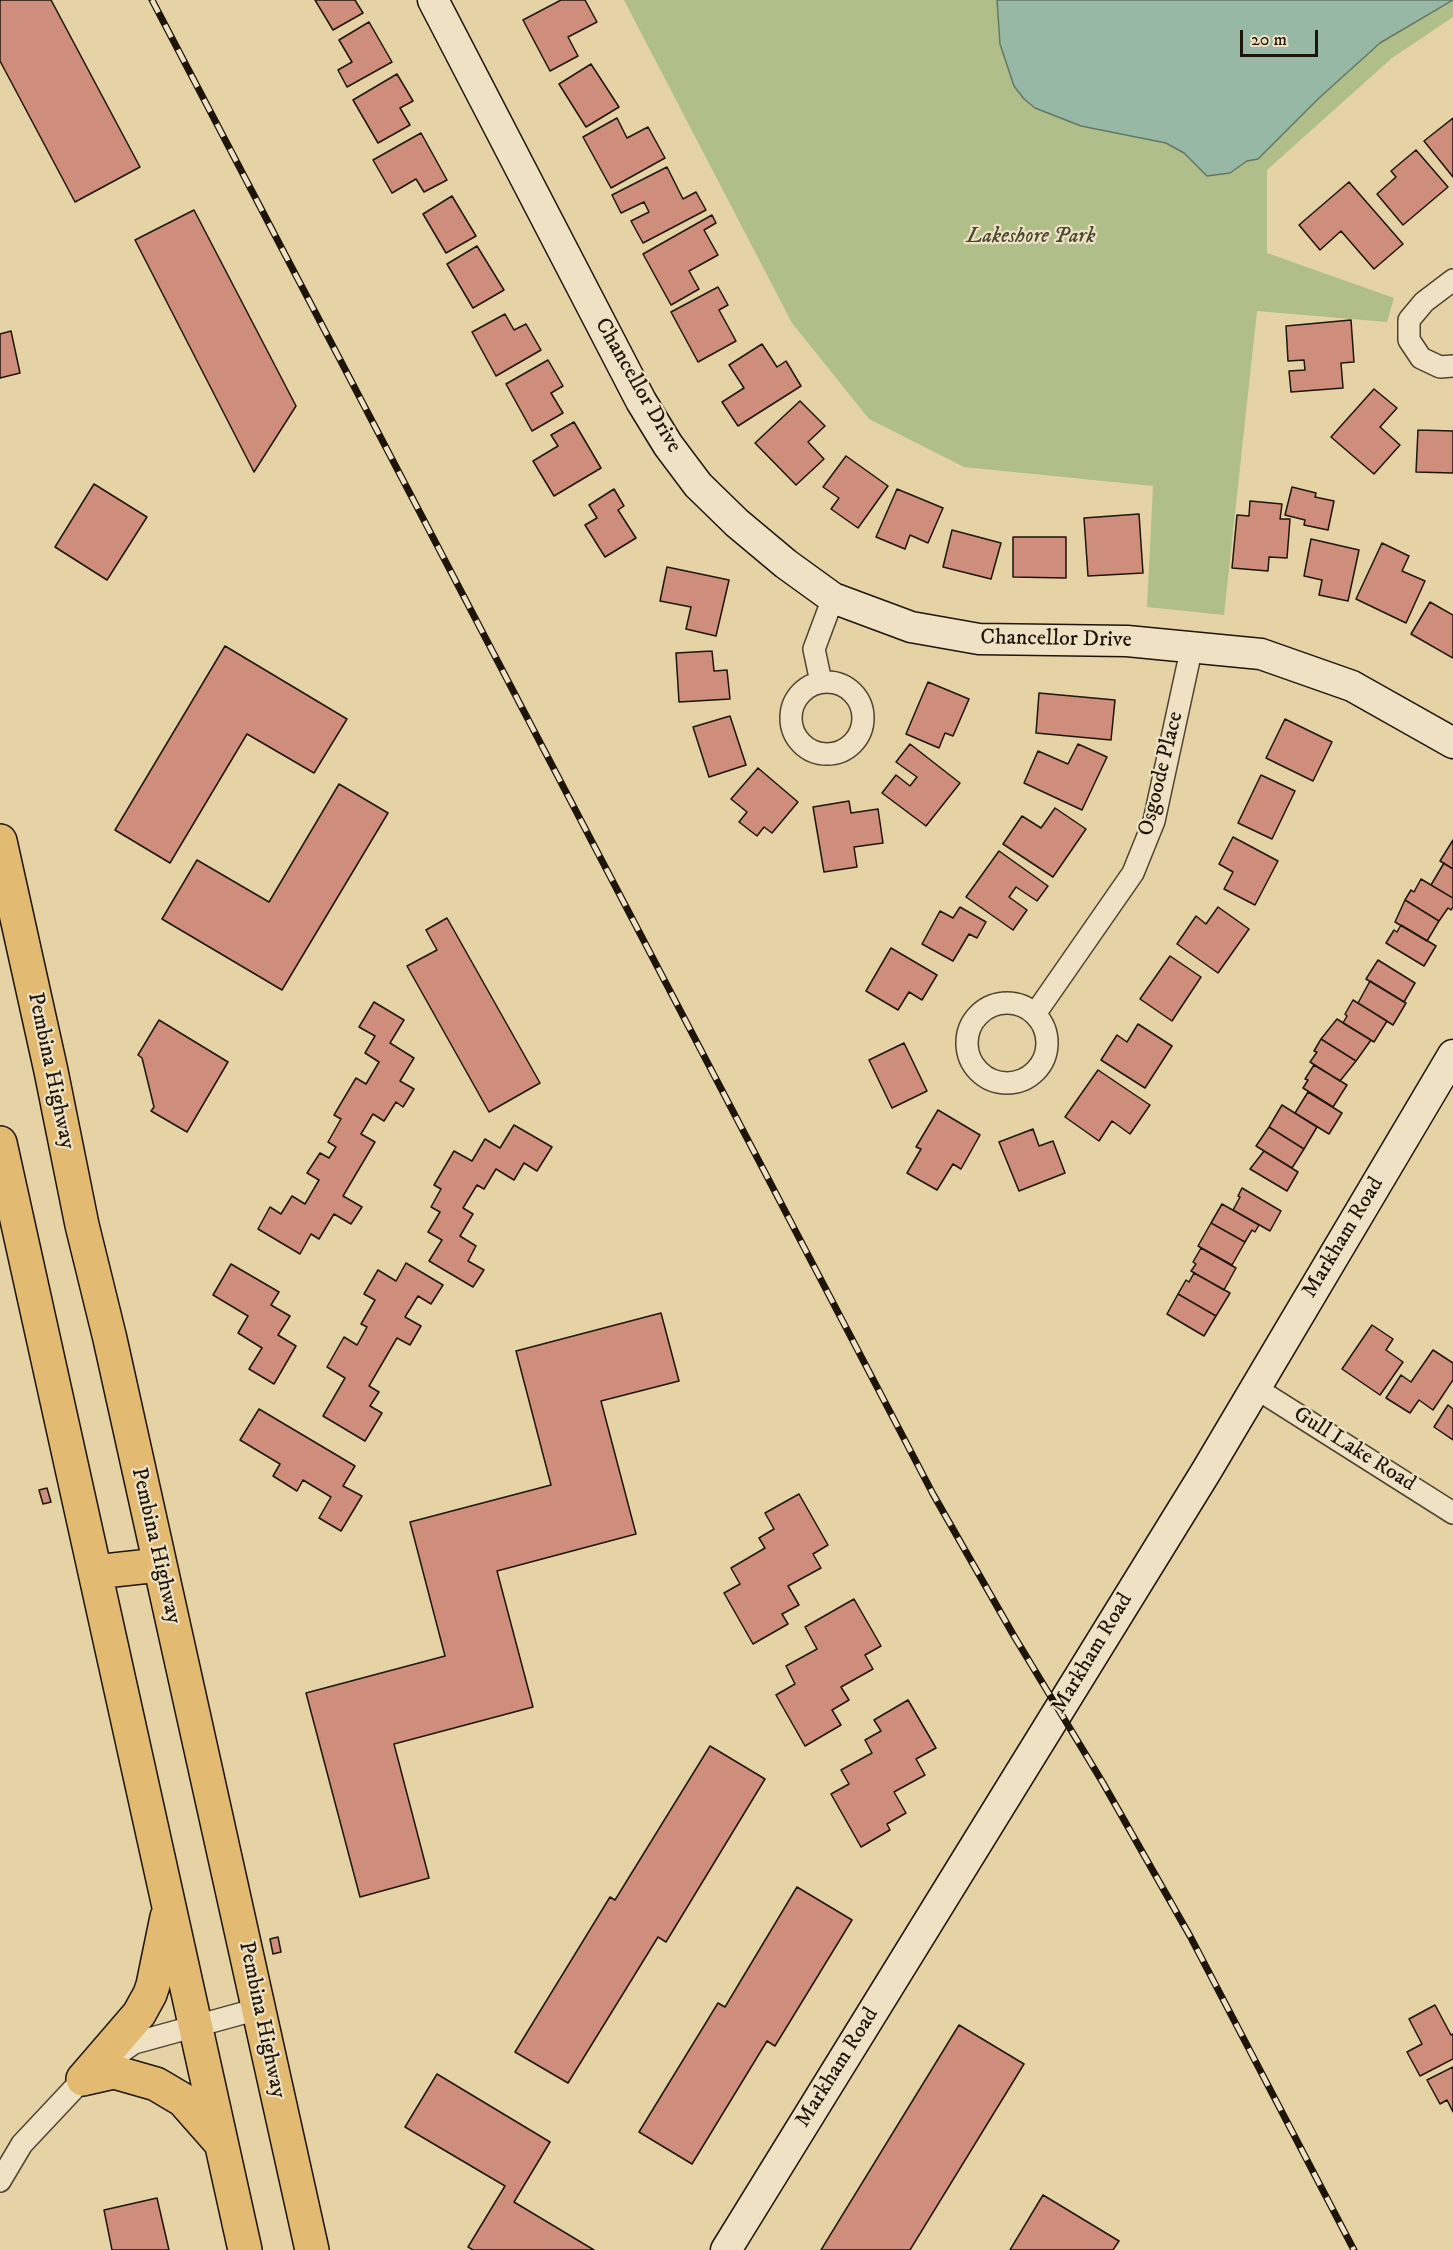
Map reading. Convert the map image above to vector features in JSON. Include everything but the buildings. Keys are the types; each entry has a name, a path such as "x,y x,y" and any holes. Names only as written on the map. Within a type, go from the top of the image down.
{"main road":[{"name":"Pembina Highway","path":"0,841 49,1059 82,1225 110,1339 312,2250"},
{"path":"0,1143 245,2250"},
{"path":"95,1572 159,1565"},
{"path":"83,2079 139,2014 150,1994 169,1904"},
{"path":"83,2079 114,2072 156,2084 183,2100 222,2144"}],"street":[{"name":"Chancellor Drive","path":"441,3 641,401 668,445 698,485 737,523 786,564 833,598 911,627 979,639 1127,641 1261,654 1352,686 1453,743"},
{"path":"1453,280 1424,302 1408,320 1409,340 1421,358 1440,366 1453,366"},
{"path":"821,682 814,649 833,598"},
{"name":"Osgoode Place","path":"1035,1014 1132,873 1154,821 1192,646"},
{"name":"Markham Road","path":"726,2250 1207,1470 1453,1054"},
{"name":"Gull Lake Road","path":"1254,1387 1453,1514"},
{"path":"0,2181 22,2144 83,2079 134,2043 258,2009"}],"green space":[{"name":"Lakeshore Park","path":"624,0 1453,0 1453,17 1392,58 1267,170 1267,253 1394,298 1387,322 1257,311 1224,615 1147,607 1153,486 964,467 869,419 792,323"}],"shaded area":[{"path":"997,0 1453,0 1380,43 1318,99 1258,159 1247,161 1230,173 1207,176 1184,153 1166,143 1081,126 1035,108 1024,99 1014,86 1000,44"}],"railway":[{"path":"152,0 933,1494 1190,1936 1354,2250"}]}
